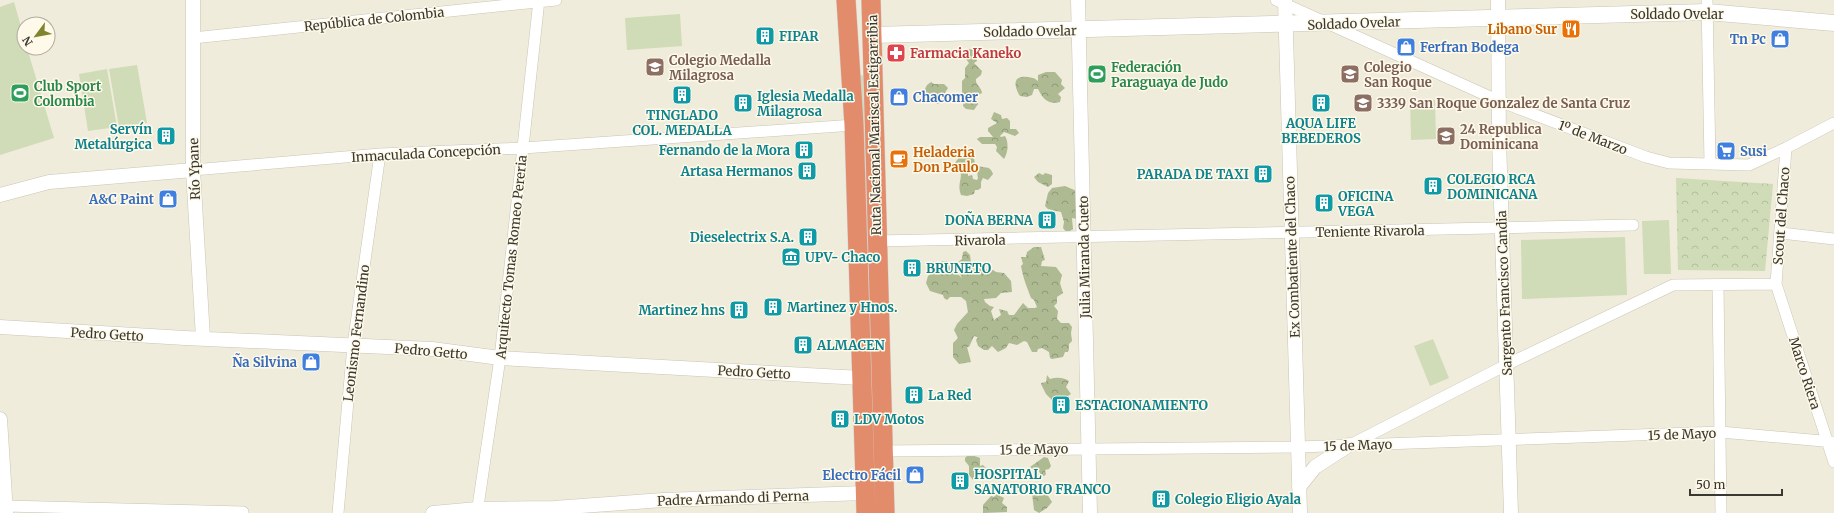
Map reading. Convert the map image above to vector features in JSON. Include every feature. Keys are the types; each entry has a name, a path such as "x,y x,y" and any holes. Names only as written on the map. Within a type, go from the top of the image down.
{"highway":[{"path":"846,2 871,1"},
{"name":"Ruta Nacional Mariscal Estigarribia","path":"871,1 882,451 885,513"},
{"name":"Ruta Nacional Mariscal Estigarribia","path":"846,2 854,125 866,513"}],"main road":[{"name":"Soldado Ovelar","path":"873,35 1326,24 1499,18 1707,6 1834,23"}],"street":[{"name":"Río Ypane","path":"194,0 192,38 193,170 203,338"},
{"name":"República de Colombia","path":"192,38 556,0"},
{"name":"Julia Miranda Cueto","path":"1078,0 1090,513"},
{"name":"Sargento Francisco Candia","path":"1498,0 1502,228 1511,513"},
{"name":"Arquitecto Tomas Romeo Pereria","path":"477,511 500,358 539,1"},
{"name":"1º de Marzo","path":"1282,1 1326,24 1499,101 1646,157 1669,163 1750,165 1834,123"},
{"name":"Ex Combatiente del Chaco","path":"1282,1 1286,25 1300,513"},
{"path":"1707,6 1710,164"},
{"name":"Inmaculada Concepción","path":"0,195 49,182 380,154 523,148 854,125"},
{"name":"Scout del Chaco","path":"1776,284 1786,148"},
{"name":"Leonismo Fernandino","path":"338,513 353,345 380,154"},
{"name":"Teniente Rivarola","path":"1083,238 1633,226"},
{"path":"1780,233 1834,239"},
{"name":"Rivarola","path":"877,242 1083,238"},
{"path":"1299,487 1315,467 1349,445 1506,365 1673,285 1776,284"},
{"name":"Marco Riera","path":"1776,284 1830,442 1834,462"},
{"path":"1718,285 1721,513"},
{"name":"Pedro Getto","path":"0,328 432,349 500,358 861,378"},
{"path":"0,419 6,510 243,512"},
{"name":"15 de Mayo","path":"882,451 1298,447 1720,432 1830,442"},
{"name":"Padre Armando di Perna","path":"433,513 554,508 663,500 865,493"}],"green space":[{"name":"Club Sport Colombia","path":"14,2 18,16 16,16 16,56 29,56 54,138 0,155 0,7"},
{"path":"680,14 682,46 627,50 625,18"},
{"path":"969,49 975,50 977,61 974,63 982,71 981,75 976,79 976,81 982,93 976,96 978,104 974,110 966,109 963,106 964,97 962,95 962,81 965,78 965,68 969,63 963,55"},
{"path":"137,65 147,123 119,127 109,69"},
{"path":"107,69 117,127 88,131 79,74"},
{"path":"1046,72 1055,72 1062,80 1061,84 1065,88 1058,94 1061,97 1060,102 1049,102 1042,96 1038,89 1034,89 1032,95 1027,97 1020,96 1016,89 1016,82 1019,78 1034,78 1038,81 1038,75"},
{"path":"862,75 876,513 873,513 860,76"},
{"path":"931,82 934,84 944,84 948,88 938,104 925,97 923,93 927,85"},
{"path":"1410,100 1435,100 1436,139 1411,140"},
{"path":"994,112 1001,115 1002,119 1007,118 1010,121 1010,129 1016,129 1019,133 1015,136 1004,132 1000,136 1005,136 1007,141 1007,151 1004,159 996,151 997,147 995,144 982,144 977,139 980,137 993,137 988,131 988,128 997,123 991,119"},
{"path":"961,155 970,155 974,159 976,167 968,170 968,176 972,175 973,179 977,180 978,178 977,170 979,166 991,169 993,174 988,180 983,178 981,188 975,190 974,194 967,196 961,195 959,188 961,174 954,164"},
{"path":"1039,173 1043,175 1045,173 1052,175 1052,184 1048,187 1038,182 1034,177"},
{"path":"1676,178 1773,184 1765,271 1678,270"},
{"path":"1065,186 1079,192 1077,219 1072,218 1073,229 1067,233 1063,228 1064,222 1061,212 1048,209 1045,206 1048,193 1052,188"},
{"path":"1669,220 1671,274 1644,274 1642,221"},
{"path":"1625,237 1627,295 1522,299 1521,240"},
{"path":"1034,247 1041,247 1045,260 1042,261 1041,266 1056,267 1062,275 1060,283 1063,293 1057,297 1057,303 1054,306 1058,311 1057,319 1061,323 1069,323 1072,327 1072,341 1069,344 1068,352 1065,352 1063,357 1052,359 1050,358 1049,352 1042,348 1038,349 1037,352 1032,352 1027,342 1024,341 1017,345 1009,343 1006,348 998,352 992,346 988,350 984,350 978,346 976,340 978,337 974,336 969,347 967,347 971,362 959,364 953,357 953,343 958,338 954,330 957,324 968,312 966,301 961,297 950,297 947,300 943,295 930,291 926,283 928,276 932,273 939,262 947,261 949,266 962,278 957,266 959,261 962,259 963,252 966,251 970,255 971,263 974,262 976,266 980,264 988,271 993,270 1004,273 1011,281 1012,292 1001,293 996,298 984,299 990,306 994,307 991,311 994,320 1001,315 999,309 1007,311 1009,315 1014,315 1023,303 1028,308 1037,307 1034,300 1031,298 1021,266 1023,264 1021,257 1026,257 1027,252"},
{"path":"1433,339 1449,378 1430,386 1414,346"},
{"path":"1047,375 1050,379 1060,378 1069,381 1066,387 1071,394 1063,399 1058,405 1052,404 1052,400 1046,394 1041,384 1046,382"},
{"path":"969,454 980,458 980,466 983,465 986,468 984,473 973,480 969,475 969,466 965,461 965,458"},
{"path":"1044,457 1048,458 1051,466 1049,469 1045,470 1046,474 1044,476 1041,475 1038,469 1034,470 1030,467"},
{"path":"1039,492 1047,494 1052,502 1047,508 1039,513 1034,510 1032,493"},
{"path":"996,494 1004,498 1002,503 1007,507 1007,512 983,513 983,505 991,496 994,497"}],"place":[{"name":"Libano Sur","path":"1571,29"},
{"name":"FIPAR","path":"765,36"},
{"name":"Tn Pc","path":"1780,39"},
{"name":"Ferfran Bodega","path":"1406,47"},
{"name":"Farmacia Kaneko","path":"896,53"},
{"name":"Colegio Medalla Milagrosa","path":"655,67"},
{"name":"Federación Paraguaya de Judo","path":"1097,74"},
{"name":"Colegio San Roque","path":"1350,74"},
{"name":"Club Sport Colombia","path":"20,93"},
{"name":"TINGLADO COL. MEDALLA","path":"682,95"},
{"name":"Chacomer","path":"899,97"},
{"name":"Iglesia Medalla Milagrosa","path":"743,103"},
{"name":"AQUA LIFE BEBEDEROS","path":"1321,103"},
{"name":"3339 San Roque Gonzalez de Santa Cruz","path":"1363,103"},
{"name":"Servín Metalúrgica","path":"166,136"},
{"name":"24 Republica Dominicana","path":"1446,136"},
{"name":"Fernando de la Mora","path":"804,150"},
{"name":"Susi","path":"1726,151"},
{"name":"Heladeria Don Paulo","path":"899,159"},
{"name":"Artasa Hermanos","path":"807,171"},
{"name":"PARADA DE TAXI","path":"1263,174"},
{"name":"COLEGIO RCA DOMINICANA","path":"1433,186"},
{"name":"A&C Paint","path":"168,199"},
{"name":"OFICINA VEGA","path":"1324,203"},
{"name":"DOÑA BERNA","path":"1047,220"},
{"name":"Dieselectrix S.A.","path":"808,237"},
{"name":"UPV- Chaco","path":"791,257"},
{"name":"BRUNETO","path":"912,268"},
{"name":"Martinez y Hnos.","path":"773,307"},
{"name":"Martinez hns","path":"739,310"},
{"name":"ALMACEN","path":"803,345"},
{"name":"Ña Silvina","path":"311,362"},
{"name":"La Red","path":"914,395"},
{"name":"ESTACIONAMIENTO","path":"1061,405"},
{"name":"LDV Motos","path":"840,419"},
{"name":"Electro Fácil","path":"915,475"},
{"name":"HOSPITAL SANATORIO FRANCO","path":"960,481"},
{"name":"Colegio Eligio Ayala","path":"1161,499"}]}
